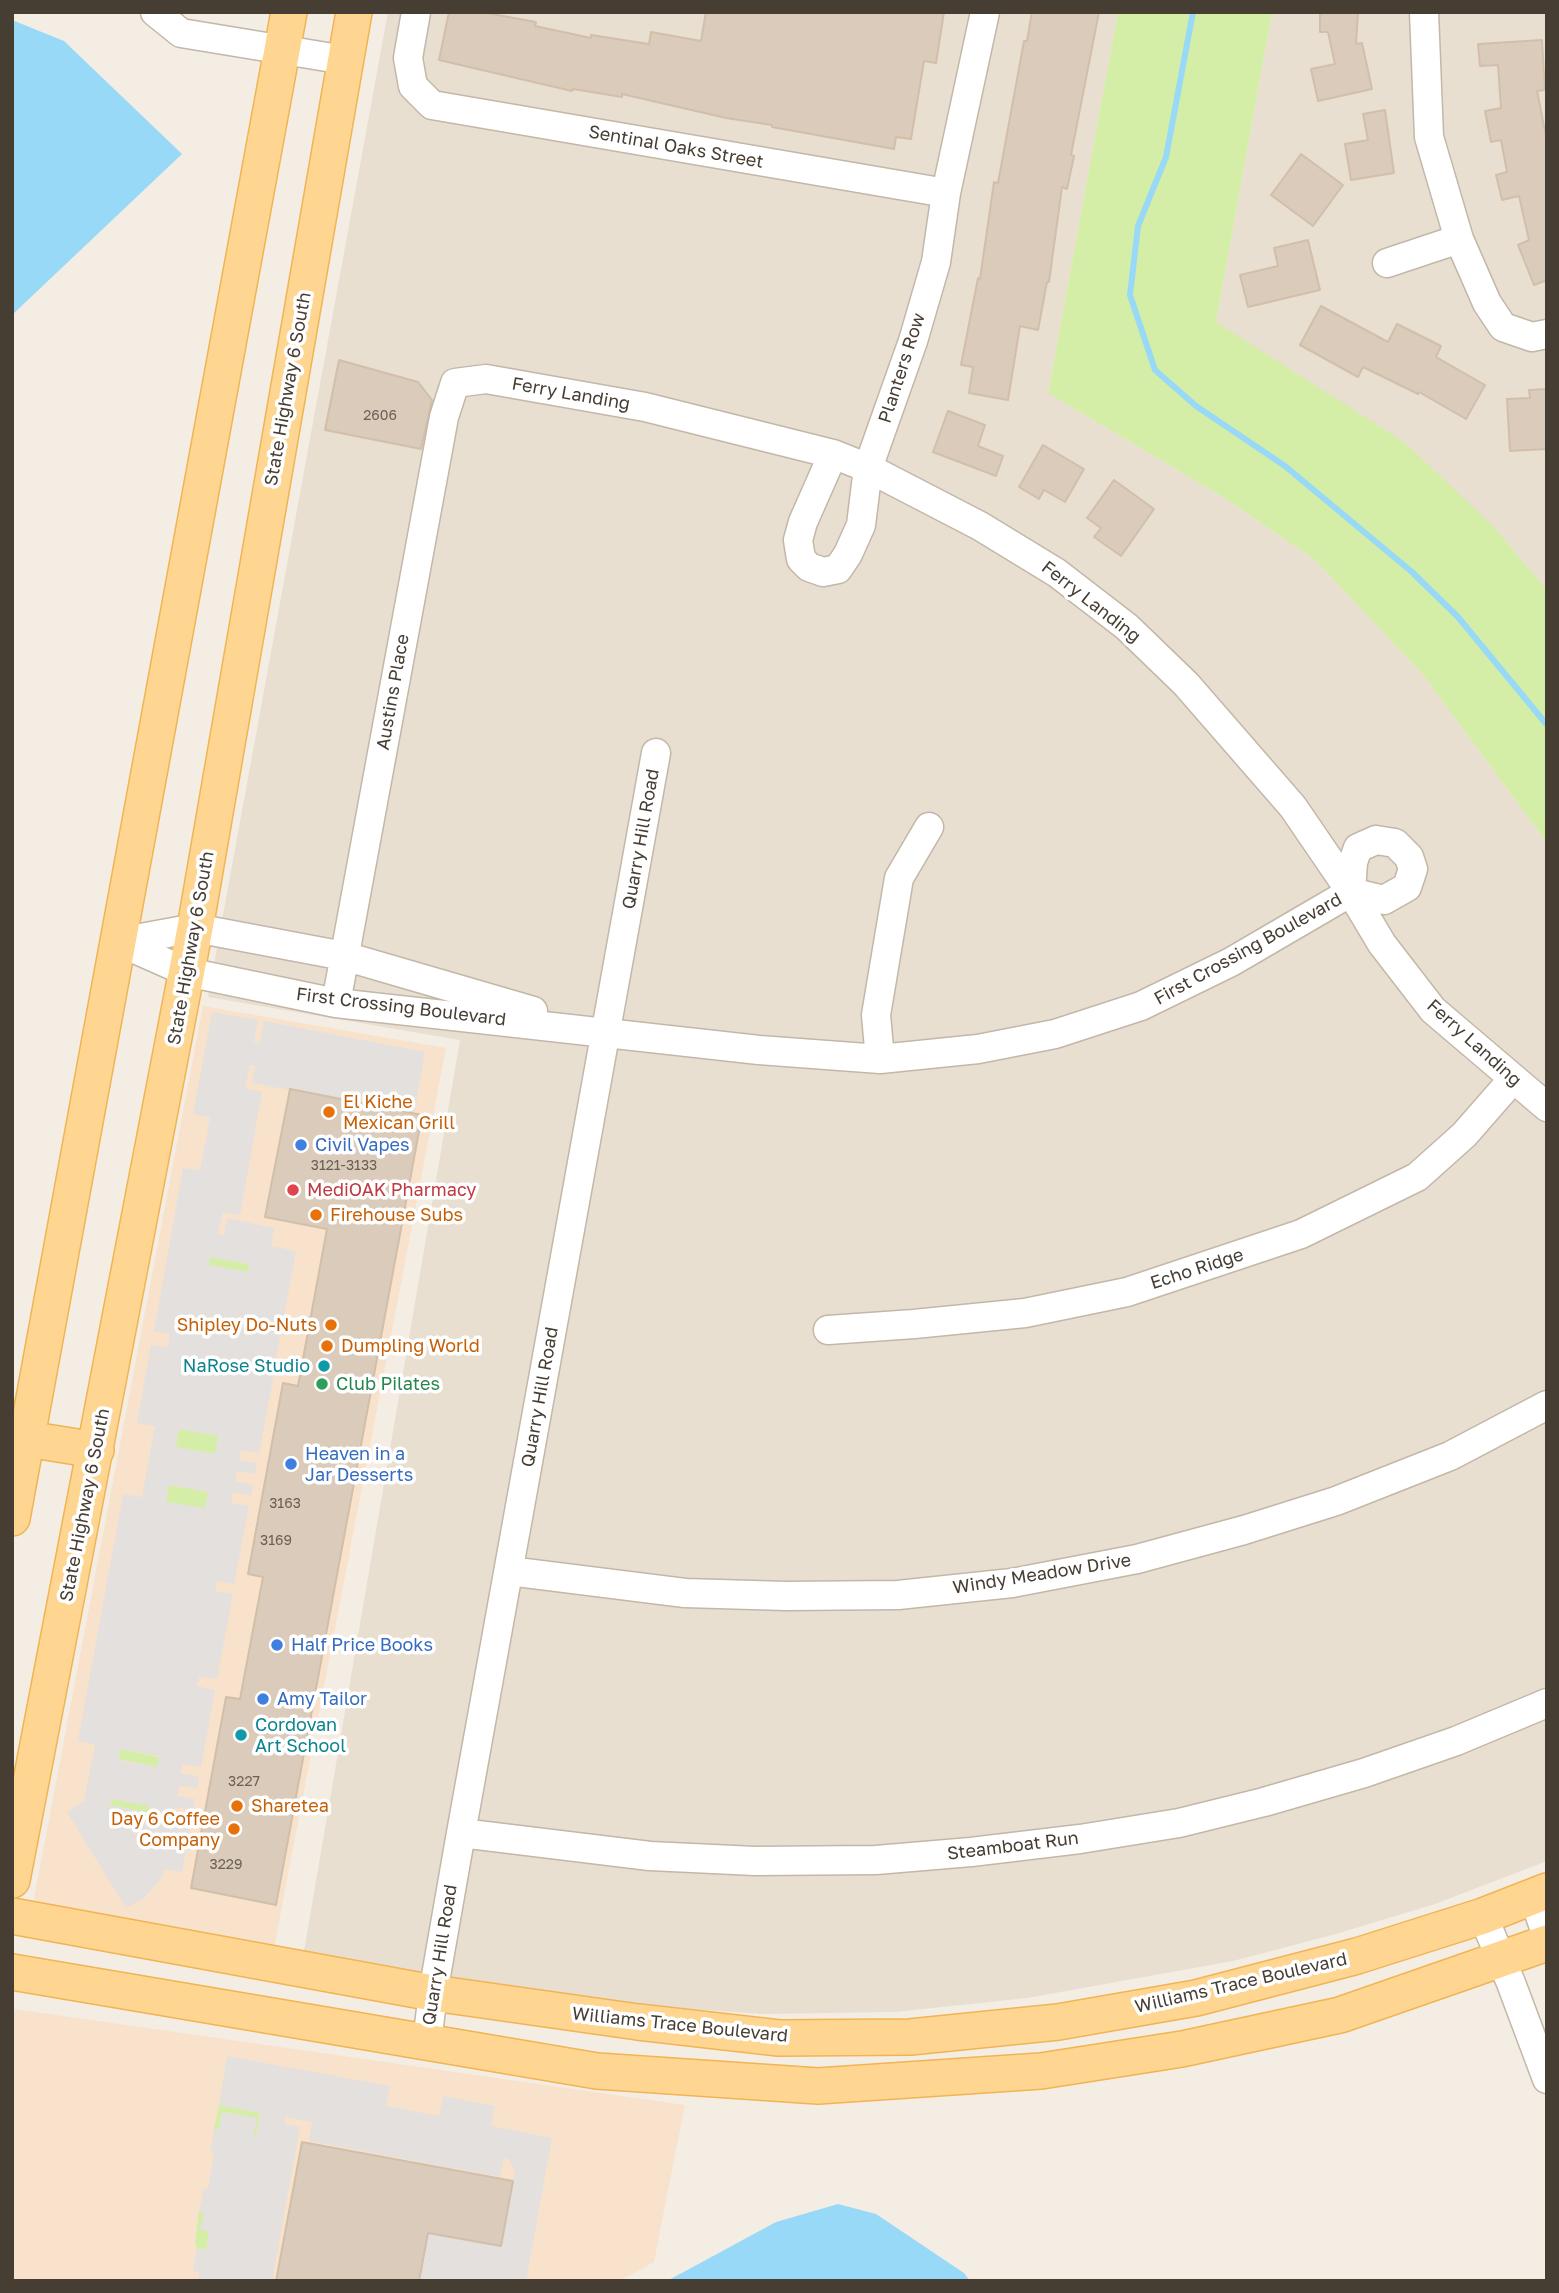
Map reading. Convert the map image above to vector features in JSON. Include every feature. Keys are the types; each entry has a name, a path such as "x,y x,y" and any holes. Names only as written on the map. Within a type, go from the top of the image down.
{"main road":[{"path":"12,1518 289,12"},
{"name":"State Highway 6 South","path":"12,1880 187,972 354,12"},
{"path":"27,1439 96,1450"},
{"name":"Williams Trace Boulevard","path":"12,1916 433,1993 638,2022 779,2038 910,2037 1058,2022 1196,1997 1357,1956 1483,1916 1540,1894"},
{"path":"12,1972 597,2071 818,2087 1041,2071 1182,2049 1340,2015 1547,1943"}],"street":[{"path":"156,12 181,33 345,60"},
{"name":"Sentinal Oaks Street","path":"416,12 408,58 413,86 432,105 946,193"},
{"name":"Planters Row","path":"833,454 803,522 798,540 801,559 809,567 823,572 838,569 861,525 868,468 913,341 936,261 946,193 985,12"},
{"path":"1424,12 1429,137 1459,239 1487,303 1503,327 1532,337 1547,334"},
{"path":"1387,263 1459,239"},
{"name":"Ferry Landing","path":"455,383 486,379 645,407 833,454 868,468 980,526 1057,573 1127,627 1186,684 1293,807 1351,892 1382,944 1433,1010 1547,1107"},
{"name":"Austins Place","path":"336,1003 442,431 455,383"},
{"name":"Quarry Hill Road","path":"427,2042 461,1833 656,753"},
{"path":"880,1059 876,1015 899,878 929,827"},
{"name":"First Crossing Boulevard","path":"118,942 187,972 336,1003 759,1050 880,1059 978,1049 1055,1034 1142,1006 1231,962 1351,892"},
{"name":"First Crossing Boulevard","path":"118,942 195,928 344,956 606,1032"},
{"name":"Echo Ridge","path":"828,1330 915,1324 1038,1310 1128,1292 1301,1234 1417,1177 1464,1135 1513,1079"},
{"name":"Windy Meadow Drive","path":"509,1571 685,1592 786,1596 898,1595 1012,1583 1137,1559 1336,1501 1450,1457 1547,1405"},
{"name":"Steamboat Run","path":"461,1833 650,1856 755,1861 876,1860 971,1852 1179,1823 1264,1802 1364,1773 1443,1746 1547,1703"},
{"path":"1540,1894 1547,1936"},
{"path":"1483,1916 1547,2079"}],"shaded area":[{"path":"388,12 1118,12 1048,393 1226,499 1315,560 1424,676 1547,843 1547,1861 1435,1904 1233,1961 1027,1998 895,2012 764,2014 672,2008 533,1993 304,1951 460,1040 208,997"},
{"path":"1272,12 1547,12 1547,590 1495,528 1216,322"},
{"path":"203,1006 446,1048 274,1948 32,1909"},
{"path":"212,1012 258,1020 254,1042 259,1043 264,1021 425,1052 414,1113 252,1083 255,1066 250,1065 245,1088 262,1092 240,1215 223,1212 218,1234 224,1235 227,1218 274,1228 271,1246 296,1251 276,1359 259,1355 257,1364 275,1368 259,1453 241,1450 239,1460 257,1463 255,1474 237,1471 235,1481 253,1485 251,1496 233,1492 231,1503 249,1506 234,1584 217,1581 215,1591 233,1594 217,1679 199,1677 197,1686 215,1690 201,1767 183,1764 181,1773 199,1777 197,1788 179,1786 177,1796 195,1799 193,1810 175,1807 173,1816 191,1820 182,1872 164,1869 162,1877 144,1898 126,1908 67,1812 84,1801 95,1745 78,1741 123,1494 142,1497 155,1426 137,1423 151,1345 168,1347 170,1334 154,1331 183,1168 200,1170 210,1118 193,1114","holes":["210,1257 249,1264 248,1272 209,1265","179,1429 218,1436 215,1454 176,1447","169,1485 208,1492 205,1508 166,1502","120,1749 159,1756 157,1767 119,1760","111,1799 149,1806 149,1813 110,1805"]},
{"path":"15,2009 685,2105 654,2262 620,2281 12,2281 12,2022"},
{"path":"227,2056 390,2086 386,2106 439,2116 443,2096 495,2106 491,2126 552,2138 526,2281 419,2281 428,2233 501,2246 515,2170 509,2160 504,2158 500,2177 309,2141 312,2122 286,2117 284,2124 300,2127 272,2281 230,2281 228,2277 227,2281 198,2281 199,2272 193,2271 197,2248 206,2250 209,2232 200,2230 204,2213 199,2211 204,2188 208,2189 214,2153 210,2152 214,2129 219,2129 222,2112 257,2118 256,2137 260,2113 219,2105"}],"green space":[{"path":"1118,12 1272,12 1216,322 1404,442 1495,528 1547,590 1547,843 1424,676 1315,560 1226,499 1048,393"},
{"path":"210,1257 249,1264 248,1272 208,1265"},
{"path":"179,1429 219,1436 215,1454 175,1447"},
{"path":"169,1485 208,1492 205,1509 166,1502"},
{"path":"120,1749 159,1757 157,1767 119,1759"},
{"path":"112,1799 150,1806 149,1813 110,1805"},
{"path":"219,2105 260,2113 256,2137 253,2136 256,2118 223,2112 219,2130 214,2129"},
{"path":"199,2211 204,2212 209,2232 206,2250 197,2248 195,2243"}],"water":[{"path":"12,20 64,41 182,154 12,315"},
{"path":"838,2204 876,2214 964,2273 970,2281 667,2281 776,2222"}],"building":[{"path":"449,12 481,12 536,22 535,26 591,38 591,35 649,44 651,32 701,41 706,12 944,12 936,63 924,61 911,139 896,137 894,149 726,118 622,94 622,97 573,89 572,91 439,60"},
{"path":"1032,12 1099,12 1071,155 1074,156 1067,189 1062,187 1049,282 1038,330 1020,326 1008,400 969,393 973,367 961,365 978,278 980,279 994,182 998,183 1024,41 1027,41"},
{"path":"1320,12 1358,12 1356,44 1362,43 1372,89 1318,101 1311,69 1335,64 1328,32 1320,32"},
{"path":"1542,40 1545,90 1537,91 1547,141 1547,280 1534,285 1518,245 1529,240 1519,196 1502,200 1496,175 1507,172 1501,140 1491,142 1485,111 1501,108 1498,65 1480,66 1478,44"},
{"path":"1385,110 1394,173 1351,180 1345,144 1368,140 1363,114"},
{"path":"1301,154 1343,185 1313,226 1271,195"},
{"path":"1308,240 1320,290 1248,307 1240,275 1278,266 1274,248"},
{"path":"1321,306 1388,342 1397,324 1441,346 1436,357 1485,385 1466,419 1419,392 1418,394 1363,367 1358,377 1300,345"},
{"path":"339,360 418,382 432,400 421,449 325,430"},
{"path":"1547,389 1547,449 1510,451 1507,399 1530,398 1529,390"},
{"path":"948,411 985,425 978,446 1003,456 996,476 933,452"},
{"path":"1043,445 1084,469 1065,502 1044,490 1039,499 1019,487"},
{"path":"1114,480 1154,509 1121,556 1094,537 1101,528 1087,518"},
{"path":"290,1089 422,1115 276,1905 191,1888 226,1697 240,1699 263,1577 248,1574 283,1383 298,1386 327,1229 265,1217"},
{"path":"302,2142 513,2181 501,2246 428,2233 419,2281 276,2281"}],"waterway":[{"path":"1193,12 1166,157 1138,226 1130,295 1155,370 1196,406 1285,466 1412,572 1458,617 1547,725"}],"place":[{"name":"El Kiche Mexican Grill","path":"329,1112"},
{"name":"Civil Vapes","path":"301,1145"},
{"name":"MediOAK Pharmacy","path":"293,1190"},
{"name":"Firehouse Subs","path":"316,1215"},
{"name":"Shipley Do-Nuts","path":"331,1325"},
{"name":"Dumpling World","path":"327,1346"},
{"name":"NaRose Studio","path":"324,1366"},
{"name":"Club Pilates","path":"322,1384"},
{"name":"Heaven in a Jar Desserts","path":"291,1464"},
{"name":"Half Price Books","path":"277,1645"},
{"name":"Amy Tailor","path":"263,1699"},
{"name":"Cordovan Art School","path":"241,1735"},
{"name":"Sharetea","path":"237,1806"},
{"name":"Day 6 Coffee Company","path":"234,1829"}]}
